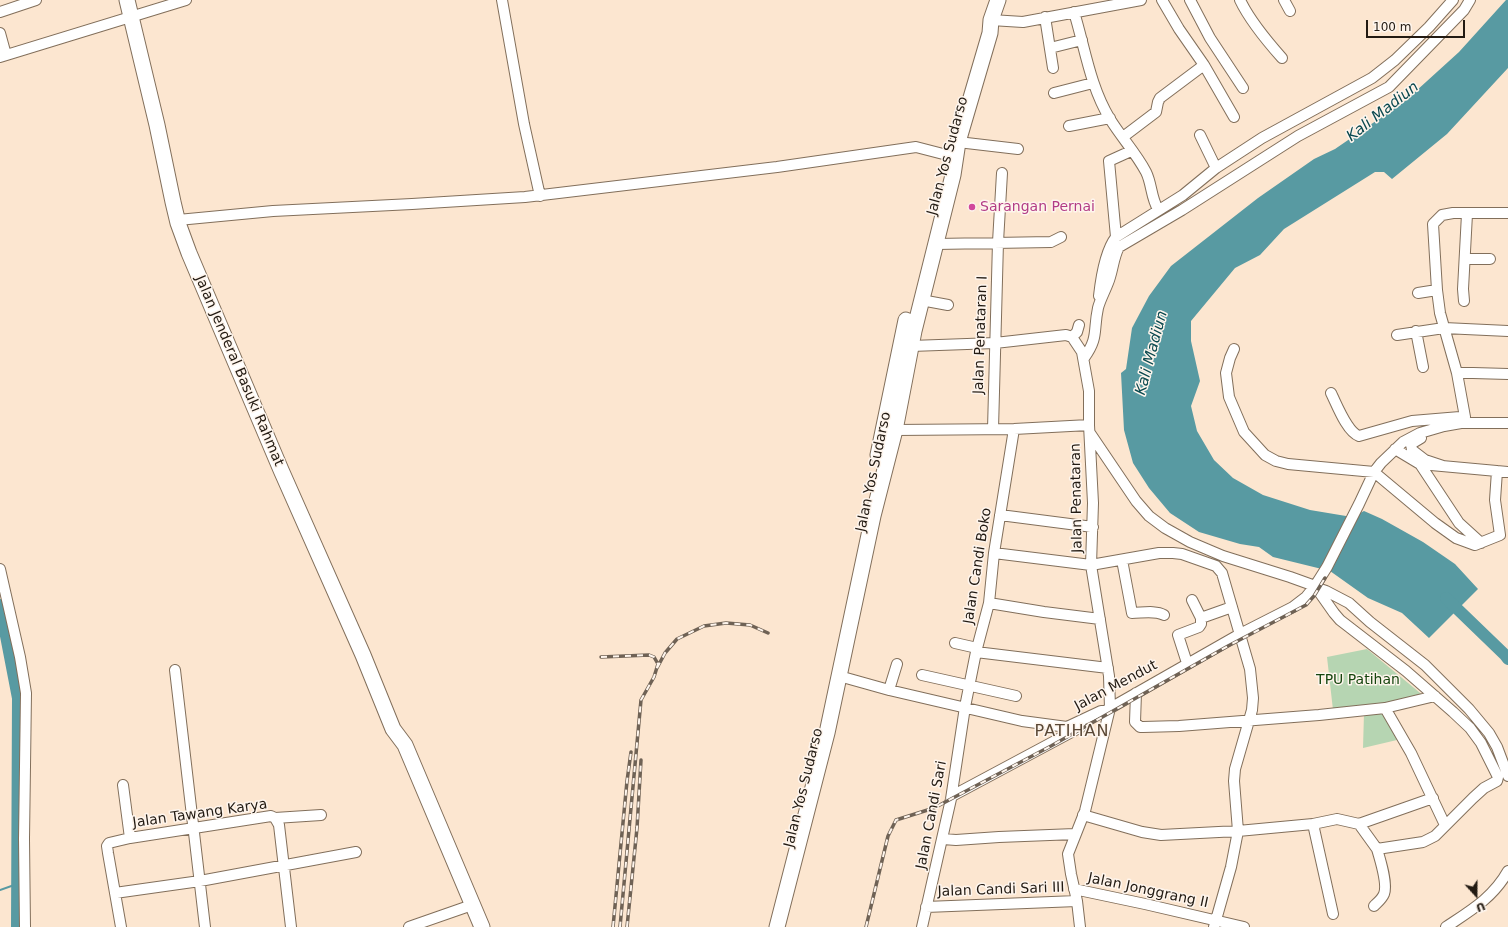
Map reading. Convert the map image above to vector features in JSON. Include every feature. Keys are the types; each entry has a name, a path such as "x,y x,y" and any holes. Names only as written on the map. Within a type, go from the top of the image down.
{"highway":[{"name":"Jalan Jenderal Basuki Rahmat","path":"127,0 178,220 199,276 281,470 365,660 393,729 405,745 468,907 471,927"},
{"name":"Jalan Yos Sudarso","path":"777,927 827,734 903,331 990,33 991,20 998,0"},
{"name":"Jalan Yos Sudarso","path":"768,927 818,731 869,515 894,430 921,300 936,244 948,174 947,155 981,34 991,20"},
{"name":"Jalan Jenderal Basuki Rahmat","path":"468,907 482,927"}],"street":[{"path":"0,12 36,0"},
{"path":"0,33 3,56 186,0"},
{"path":"502,0 524,124 540,196"},
{"path":"991,20 1023,22 1141,0"},
{"path":"1162,0 1179,29 1204,65 1234,117"},
{"path":"1190,0 1210,38 1243,88"},
{"path":"1240,0 1244,9 1265,40 1282,58"},
{"path":"1452,0 1429,27 1396,60 1372,78 1262,138 1216,168 1183,194 1116,237 1111,244 1101,279 1095,338 1087,353 1089,429 1136,501 1149,516 1164,528 1190,542 1223,556 1290,577 1326,591 1349,603 1370,622 1425,665 1469,709 1489,733 1497,747 1508,776"},
{"path":"1098,308 1108,283 1119,247 1182,210 1298,136 1389,88 1464,10 1470,0"},
{"path":"1286,1 1290,11"},
{"path":"1074,12 1093,82 1110,118 1146,172 1155,204 1158,209"},
{"path":"1045,18 1053,68"},
{"path":"1050,48 1082,40"},
{"path":"1123,138 1156,112 1160,98 1204,65"},
{"path":"1054,93 1093,82"},
{"path":"1069,126 1110,118"},
{"path":"1200,135 1216,168"},
{"path":"958,142 1018,149"},
{"path":"178,220 274,211 540,196 683,179 916,148 947,155"},
{"path":"1116,237 1109,161 1131,151"},
{"name":"Jalan Penataran I","path":"993,429 998,242 1002,173"},
{"path":"1465,416 1457,373 1440,313 1433,224 1436,219 1442,215 1453,213 1508,213"},
{"path":"1464,301 1463,289 1467,214"},
{"path":"936,244 1051,242 1061,237"},
{"path":"1465,259 1490,259"},
{"path":"1418,293 1437,290"},
{"path":"921,300 948,305"},
{"path":"1072,337 1077,332 1078,325"},
{"path":"1397,335 1444,328 1508,331"},
{"path":"1416,331 1423,367"},
{"path":"911,346 995,343 1066,335 1072,337 1079,347 1087,353"},
{"path":"1234,349 1226,373 1229,397 1244,432 1265,455 1276,461 1288,464 1374,472 1435,524 1456,538 1475,545 1500,535 1495,500 1497,471"},
{"path":"1457,373 1473,372 1508,374"},
{"path":"1331,393 1350,430 1359,436 1412,421 1465,416 1508,416"},
{"name":"Jalan Mendut","path":"839,676 889,690 965,708 1068,730 1300,602 1316,587 1374,472 1395,449 1411,437 1431,429 1461,423 1508,423"},
{"path":"1443,466 1425,460 1416,454 1412,450 1411,444 1430,434 1465,428 1508,429"},
{"name":"Jalan Candi Boko","path":"965,708 977,650 989,603 994,553 1014,429"},
{"name":"Jalan Penataran","path":"894,430 1089,429 1093,503 1091,565 1159,553 1173,553 1182,554 1216,566 1222,573 1250,669 1253,698 1249,721 1235,768 1234,781 1238,831 1231,867 1215,923"},
{"path":"1395,449 1420,464 1508,472"},
{"path":"1420,464 1459,524 1481,543"},
{"path":"1000,515 1093,527"},
{"path":"994,553 1091,565 1108,668 1107,709 1083,815 1068,856 1077,901 1080,927"},
{"path":"1122,560 1132,613 1146,612 1161,613 1164,615"},
{"path":"0,569 20,657 26,692 24,839 25,927"},
{"path":"1316,587 1340,620 1406,671 1470,728 1481,743 1498,779 1484,788 1435,836 1423,842 1377,849"},
{"path":"1187,663 1178,635 1199,627 1201,624 1201,618 1198,616 1192,600"},
{"path":"989,603 1100,619"},
{"path":"1201,618 1232,607"},
{"path":"955,643 977,650 1108,668"},
{"path":"889,690 897,664"},
{"path":"174,670 206,927"},
{"path":"922,675 1016,696"},
{"path":"1136,693 1135,722 1140,727 1249,721 1385,708 1435,696"},
{"name":"Jalan Candi Sari","path":"922,927 952,796 965,708"},
{"path":"1385,708 1412,754 1445,825"},
{"path":"952,796 1068,730"},
{"path":"123,785 130,838"},
{"path":"1083,815 1156,835 1238,831 1313,824 1340,819 1359,824 1433,798"},
{"path":"275,818 321,815"},
{"name":"Jalan Tawang Karya","path":"115,893 107,846 109,843 130,838 271,816 275,818 279,825 291,927"},
{"path":"1313,824 1333,914"},
{"path":"1359,824 1377,849 1381,862 1385,891 1383,896 1374,906"},
{"path":"943,839 956,840 1075,834"},
{"path":"121,927 115,893 200,881 356,852"},
{"path":"1446,927 1482,903 1504,878 1508,871"},
{"name":"Jalan Jonggrang II","path":"1074,889 1215,923 1244,927"},
{"name":"Jalan Candi Sari III","path":"926,907 1077,901"},
{"path":"409,927 468,907"}],"green space":[{"name":"TPU Patihan","path":"1367,649 1425,697 1396,705 1333,710 1327,657"},
{"name":"TPU Patihan","path":"1383,712 1397,740 1363,748 1364,713"}],"water":[{"path":"1506,0 1508,0 1508,68 1447,134 1392,179 1384,172 1375,172 1284,229 1260,255 1235,268 1191,321 1191,341 1200,381 1191,406 1197,431 1214,460 1233,478 1263,495 1310,510 1352,517 1364,511 1382,519 1423,542 1455,564 1478,589 1429,638 1402,613 1368,598 1330,571 1273,557 1259,547 1240,544 1199,532 1170,513 1149,488 1133,463 1124,430 1121,373 1126,369 1132,328 1149,296 1171,266 1258,198 1314,159 1335,149 1405,101 1459,52"}],"waterway":[{"name":"Kali Madiun","path":"1446,598 1508,659"},
{"path":"0,605 18,698 17,927"},
{"path":"0,890 17,884"}],"railway":[{"path":"866,927 888,836 896,820 934,808 1051,746 1228,646 1306,605 1314,596 1325,578"},
{"path":"657,668 665,653 677,639 704,626 726,623 750,625 768,633"},
{"path":"601,657 649,655 654,657 658,664 654,677 641,700 620,927"},
{"path":"613,927 631,752"},
{"path":"627,927 637,828 641,760"}],"place":[{"name":"Sarangan Pernai","path":"972,207"}],"district":[{"name":"PATIHAN","path":"1072,732"}]}
